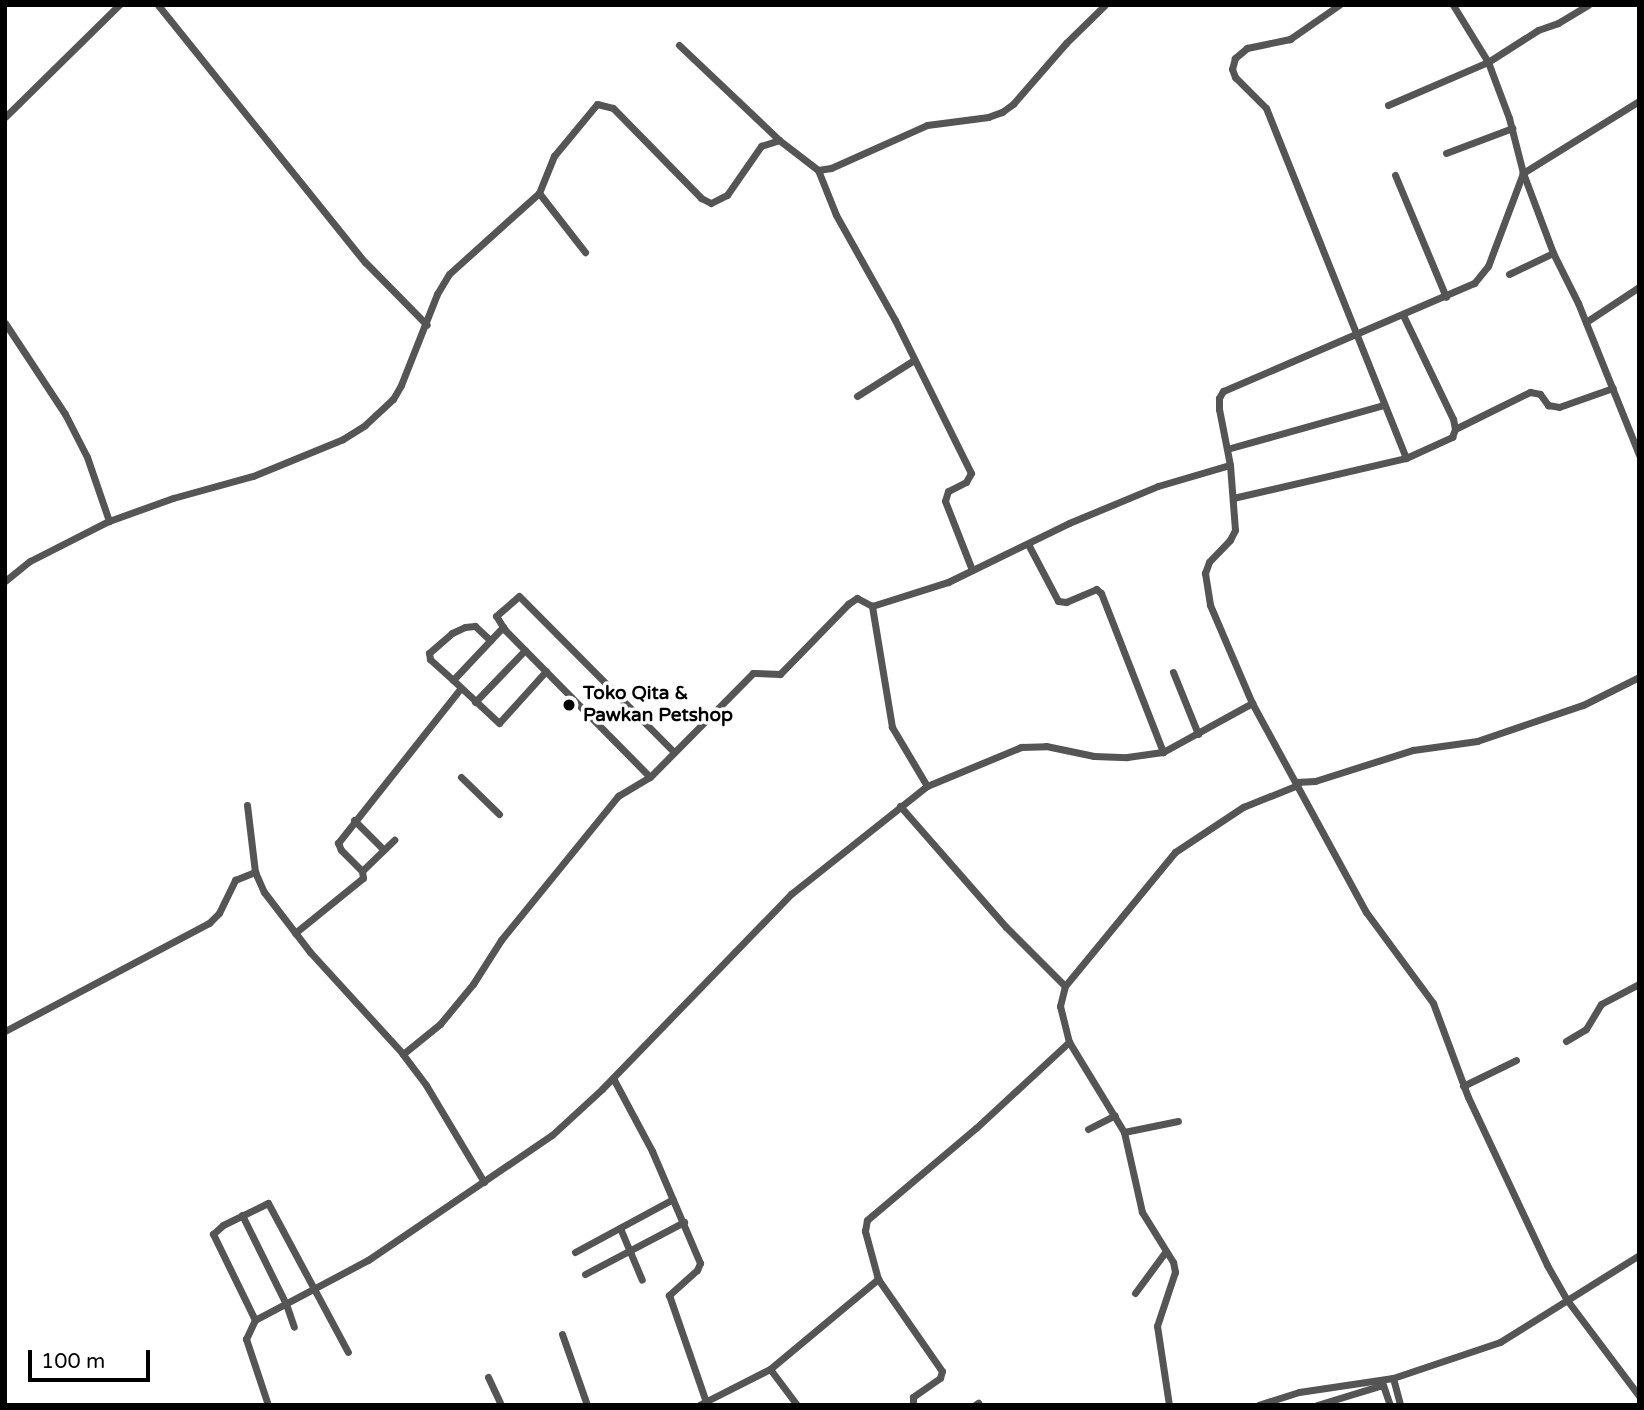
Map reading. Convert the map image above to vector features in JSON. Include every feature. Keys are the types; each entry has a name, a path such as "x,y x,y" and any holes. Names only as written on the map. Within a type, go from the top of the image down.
{"street":[{"path":"5,117 120,5"},
{"path":"158,5 365,262 426,326"},
{"path":"818,170 831,168 927,125 988,117 1002,112 1013,104 1048,62 1105,5"},
{"path":"1339,5 1290,38 1247,48 1235,58 1232,69 1235,77 1266,108 1406,458"},
{"path":"1454,5 1488,62 1512,128 1523,173 1553,253 1586,322 1639,455"},
{"path":"1388,105 1488,62 1538,30 1558,23 1588,5"},
{"path":"679,45 779,140 818,170 835,215 914,360 971,473 966,482 948,491 946,501 972,570"},
{"path":"1639,101 1523,173 1483,275 1464,289 1223,391 1219,403 1230,466 1235,530 1207,567 1206,586 1226,646 1252,703 1366,912 1433,1003 1463,1086 1529,1230 1567,1300 1639,1396"},
{"path":"5,581 30,561 109,521 173,498 253,476 343,439 365,425 393,399 426,326 437,294 449,274 538,193 554,156 597,104 613,108 701,198 711,202 727,195 761,146 779,140"},
{"path":"1446,153 1512,128"},
{"path":"1395,175 1446,297"},
{"path":"538,193 585,252"},
{"path":"1509,274 1553,253"},
{"path":"1586,322 1639,287"},
{"path":"1402,315 1455,429"},
{"path":"5,323 65,414 87,457 109,521"},
{"path":"858,396 914,360"},
{"path":"1233,498 1406,458 1445,442 1455,429 1530,393 1540,394 1548,405 1559,407 1613,388"},
{"path":"1227,449 1384,405"},
{"path":"403,1054 440,1024 473,984 501,940 618,796 650,777 753,673 780,674 848,604 857,598 872,606 920,593 1158,486 1230,466"},
{"path":"1028,544 1058,601 1066,602 1096,589 1101,593 1163,752"},
{"path":"650,777 503,627 496,616 520,596 674,752"},
{"path":"872,606 892,727 927,786"},
{"path":"490,640 475,626 465,626 452,633 429,653 430,659 499,723 546,671"},
{"path":"453,680 503,627"},
{"path":"475,702 526,650"},
{"path":"1173,671 1198,734"},
{"path":"1169,1405 1157,1326 1175,1272 1138,1202 1124,1132 1069,1042 1060,1006 1065,986 1175,852 1243,807 1297,783 1315,781 1413,750 1477,741 1583,705 1639,677"},
{"path":"295,933 363,878 362,871 338,845 354,820 460,689"},
{"path":"268,1405 246,1339 255,1320 368,1260 552,1135 612,1078 791,894 927,786 1021,747 1046,747 1094,756 1127,757 1163,752 1252,703"},
{"path":"461,778 499,814"},
{"path":"247,805 255,872 264,892 295,933 403,1054 426,1085 484,1182"},
{"path":"900,806 1006,927 1065,986"},
{"path":"354,820 384,850"},
{"path":"362,871 394,840"},
{"path":"5,1031 209,923 219,913 235,880 255,872"},
{"path":"1566,1041 1586,1029 1601,1004 1639,984"},
{"path":"913,1405 913,1398 940,1378 942,1371 878,1279 865,1231 867,1220 976,1129 1069,1042"},
{"path":"1463,1086 1516,1060"},
{"path":"612,1078 674,1199 700,1267 669,1295 702,1403 771,1369 878,1279"},
{"path":"1088,1129 1115,1115"},
{"path":"1124,1132 1178,1121"},
{"path":"575,1252 674,1199"},
{"path":"255,1320 213,1234 216,1229 265,1203 270,1205 348,1352"},
{"path":"242,1215 286,1304 294,1327"},
{"path":"585,1274 684,1222"},
{"path":"620,1228 642,1280"},
{"path":"1135,1293 1166,1251"},
{"path":"1258,1405 1299,1392 1392,1378 1500,1342 1639,1255"},
{"path":"562,1334 587,1405"},
{"path":"771,1369 797,1405"},
{"path":"488,1377 501,1405"},
{"path":"1392,1378 1401,1405"},
{"path":"1318,1405 1383,1385 1390,1405"}],"place":[{"name":"Toko Qita & Pawkan Petshop","path":"569,705"}]}
